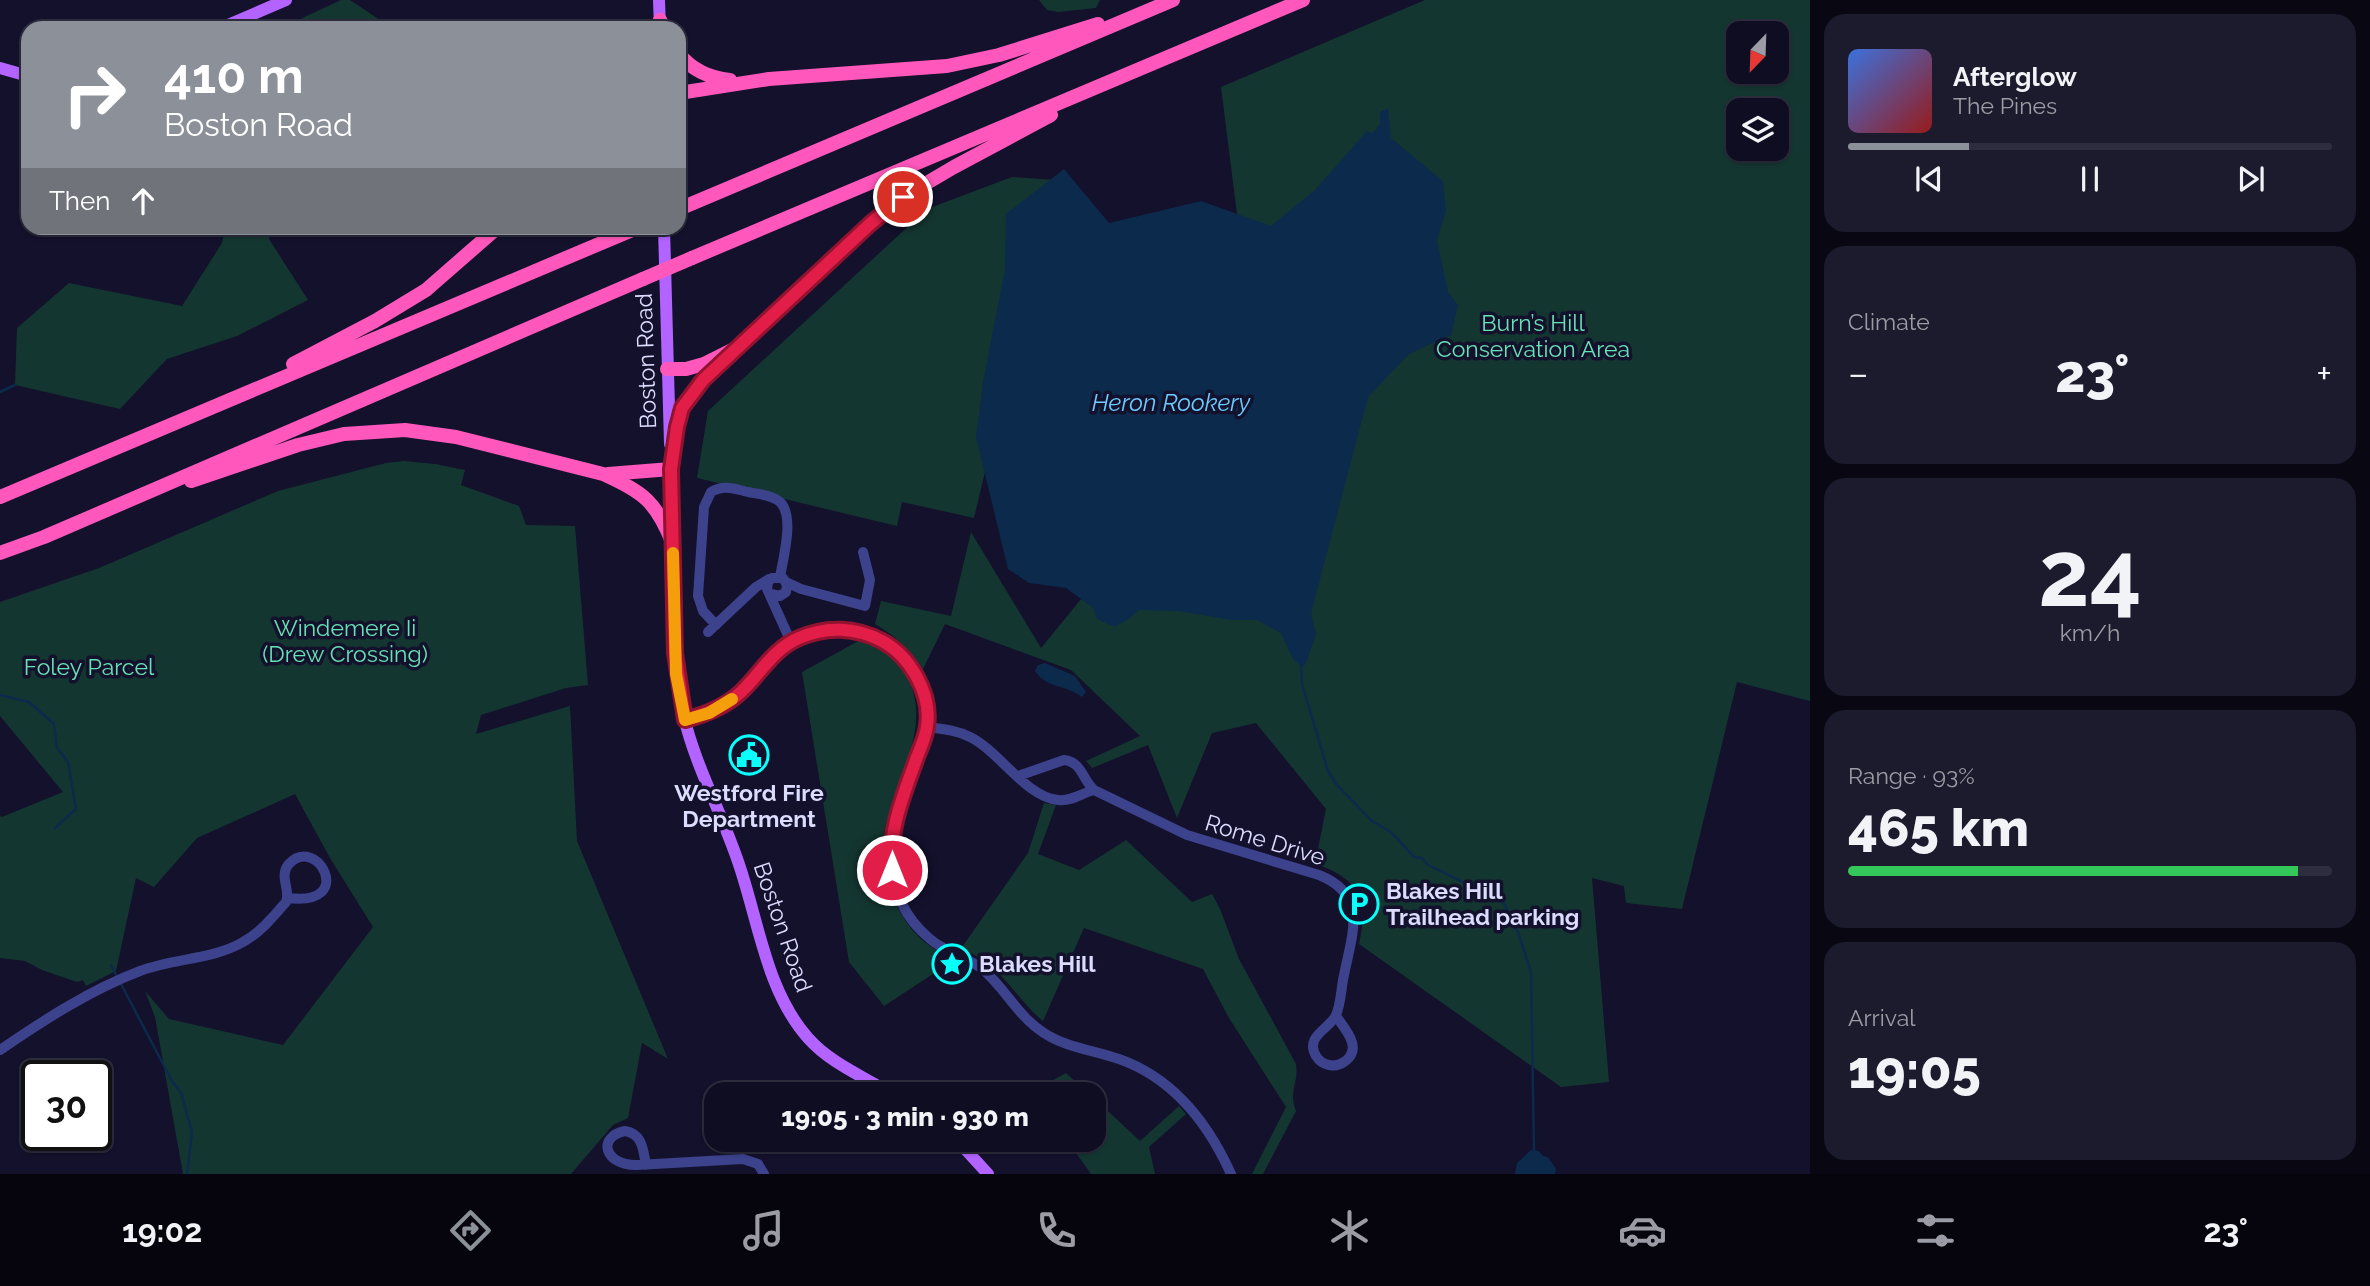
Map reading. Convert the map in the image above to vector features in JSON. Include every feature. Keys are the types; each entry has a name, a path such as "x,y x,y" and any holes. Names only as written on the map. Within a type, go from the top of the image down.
{"highway":[{"path":"686,206 1173,0"},
{"path":"0,553 44,537 692,258 1303,0"},
{"path":"686,92 755,81 915,69 970,61 1150,10"},
{"path":"686,63 713,77 755,81"},
{"path":"603,474 671,469 682,408 703,380 903,197 954,166 1114,80"},
{"path":"247,392 426,290 489,235"},
{"path":"0,497 621,235"},
{"path":"667,369 686,369 704,364 733,350"},
{"path":"116,505 298,445 344,434 387,430 429,432 603,474 644,495 658,512 673,544"}],"main road":[{"path":"237,21 286,0"},
{"path":"659,0 661,21"},
{"path":"0,68 21,74"},
{"name":"Boston Road","path":"664,235 676,674 685,720 735,849 770,969 792,1016 810,1040 827,1055 872,1082"},
{"path":"968,1152 988,1174"}],"street":[{"path":"781,618 781,585 787,532 786,514 781,503 772,498 726,487 714,489 708,495 704,507 698,596 712,629 756,587 781,585 865,606 870,584 863,552"},
{"path":"748,597 756,593 777,596 781,585"},
{"path":"770,593 791,642"},
{"path":"685,720 709,713 737,696 771,657 791,642 814,633 833,629 861,633 887,644 915,673 926,703 927,727 892,835 892,870 900,896 911,917 930,940 981,968 1019,1012 1045,1034 1133,1065 1169,1087 1197,1116 1231,1174"},
{"path":"927,727 952,730 972,738 1040,793 1058,800 1067,800 1094,790"},
{"name":"Rome Drive","path":"1018,776 1064,760 1070,761 1080,768 1085,780 1094,790 1187,835 1319,875 1342,888 1351,904 1354,920 1336,1016 1318,1033 1313,1044 1320,1060 1330,1065 1343,1063 1353,1048 1350,1035 1336,1016"},
{"path":"298,858 315,859 326,873 326,883 319,895 311,899 288,898 284,880 288,865 298,858"},
{"path":"0,1050 51,1015 137,972 179,959 226,950 243,942 260,929 288,898"},
{"path":"646,1165 743,1159 758,1164 764,1174"}],"green space":[{"path":"341,0 350,0 382,21 296,21"},
{"path":"1039,0 1100,0 1096,8 1058,12 1047,10"},
{"name":"Burn’s Hill Conservation Area","path":"1425,0 1810,0 1810,701 1737,682 1682,909 1626,903 1624,886 1592,878 1609,1082 1561,1087 1359,944 1363,915 1357,893 1342,876 1315,864 1326,809 1256,723 1212,733 1177,818 1148,745 1092,768 1086,761 1140,736 1071,670 945,624 923,669 902,643 875,624 881,601 951,616 971,532 1041,648 1186,471 1274,507 1221,87"},
{"path":"1012,177 1055,180 974,518 902,502 897,526 697,478 708,411 927,209"},
{"path":"224,235 270,235 269,239 308,300 237,336 167,359 120,409 15,385 17,328 69,283 182,306 222,243"},
{"name":"Windemere Ii (Drew Crossing)","path":"404,461 465,470 461,485 519,506 526,525 575,526 588,685 566,688 481,715 476,734 570,706 577,841 668,1059 642,1043 628,1118 613,1125 571,1174 183,1174 155,1017 145,991 169,1019 283,1045 373,927 330,858 295,794 197,838 154,887 136,878 116,971 86,986 83,980 77,982 25,961 0,958 0,816 63,792 0,716 0,602 99,568 278,491 386,463"},
{"path":"862,639 881,649 897,663 906,675 914,697 916,719 913,741 884,832 882,855 885,875 899,909 911,929 953,961 884,1006 849,962 802,672"},
{"path":"1044,803 1056,805 1038,854 1079,870 1126,840 1192,902 1212,894 1239,959 1296,1064 1293,1098 1296,1111 1263,1174 1252,1174 1286,1107 1229,1018 1203,969 1084,928 1043,1021 994,969 962,947 1028,853"},
{"path":"1066,1073 1076,1082 1050,1082"},
{"path":"1179,1106 1186,1114 1149,1147 1155,1174 1091,1174 1075,1152 1106,1152 1106,1109 1140,1141"}],"water":[{"name":"Heron Rookery","path":"1388,108 1391,138 1443,181 1446,211 1437,240 1448,292 1458,305 1451,335 1409,354 1368,397 1311,613 1316,635 1305,665 1301,666 1293,659 1281,633 1257,620 1232,620 1178,611 1139,610 1114,627 1097,619 1093,608 1066,588 1029,583 1008,569 976,437 983,382 1005,269 1006,214 1064,169 1109,223 1201,201 1271,226 1315,190 1367,131 1373,133 1380,124 1380,112"},
{"path":"1045,663 1075,676 1086,692 1082,697 1040,677 1035,671 1038,665"},
{"path":"1531,1150 1539,1151 1548,1157 1556,1169 1555,1174 1515,1174 1517,1163"}],"waterway":[{"path":"0,392 15,385"},
{"path":"1301,666 1302,684 1328,771 1336,784 1372,821 1391,832 1414,857 1422,858 1428,865 1471,886 1491,884 1500,895 1518,932 1531,972 1534,1150"},
{"path":"0,695 29,702 54,724 57,748 68,762 76,809 55,828"},
{"path":"111,965 118,978"},
{"path":"121,984 181,1093 192,1132 187,1174"}],"slow traffic":[{"path":"673,553 676,674 685,720 709,713 732,699"}],"place":[{"name":"Westford Fire Department","path":"749,755"},
{"name":"Blakes Hill Trailhead parking","path":"1359,904"},
{"name":"Blakes Hill","path":"952,964"}],"route":[{"path":"892,870 894,825 927,727 926,703 915,673 901,656 879,639 852,631 823,631 802,636 780,649 744,690 728,702 709,713 685,720 676,674 671,469 682,408 691,394 733,350 903,197"}],"park label":[{"name":"Foley Parcel","path":"89,667"}]}
